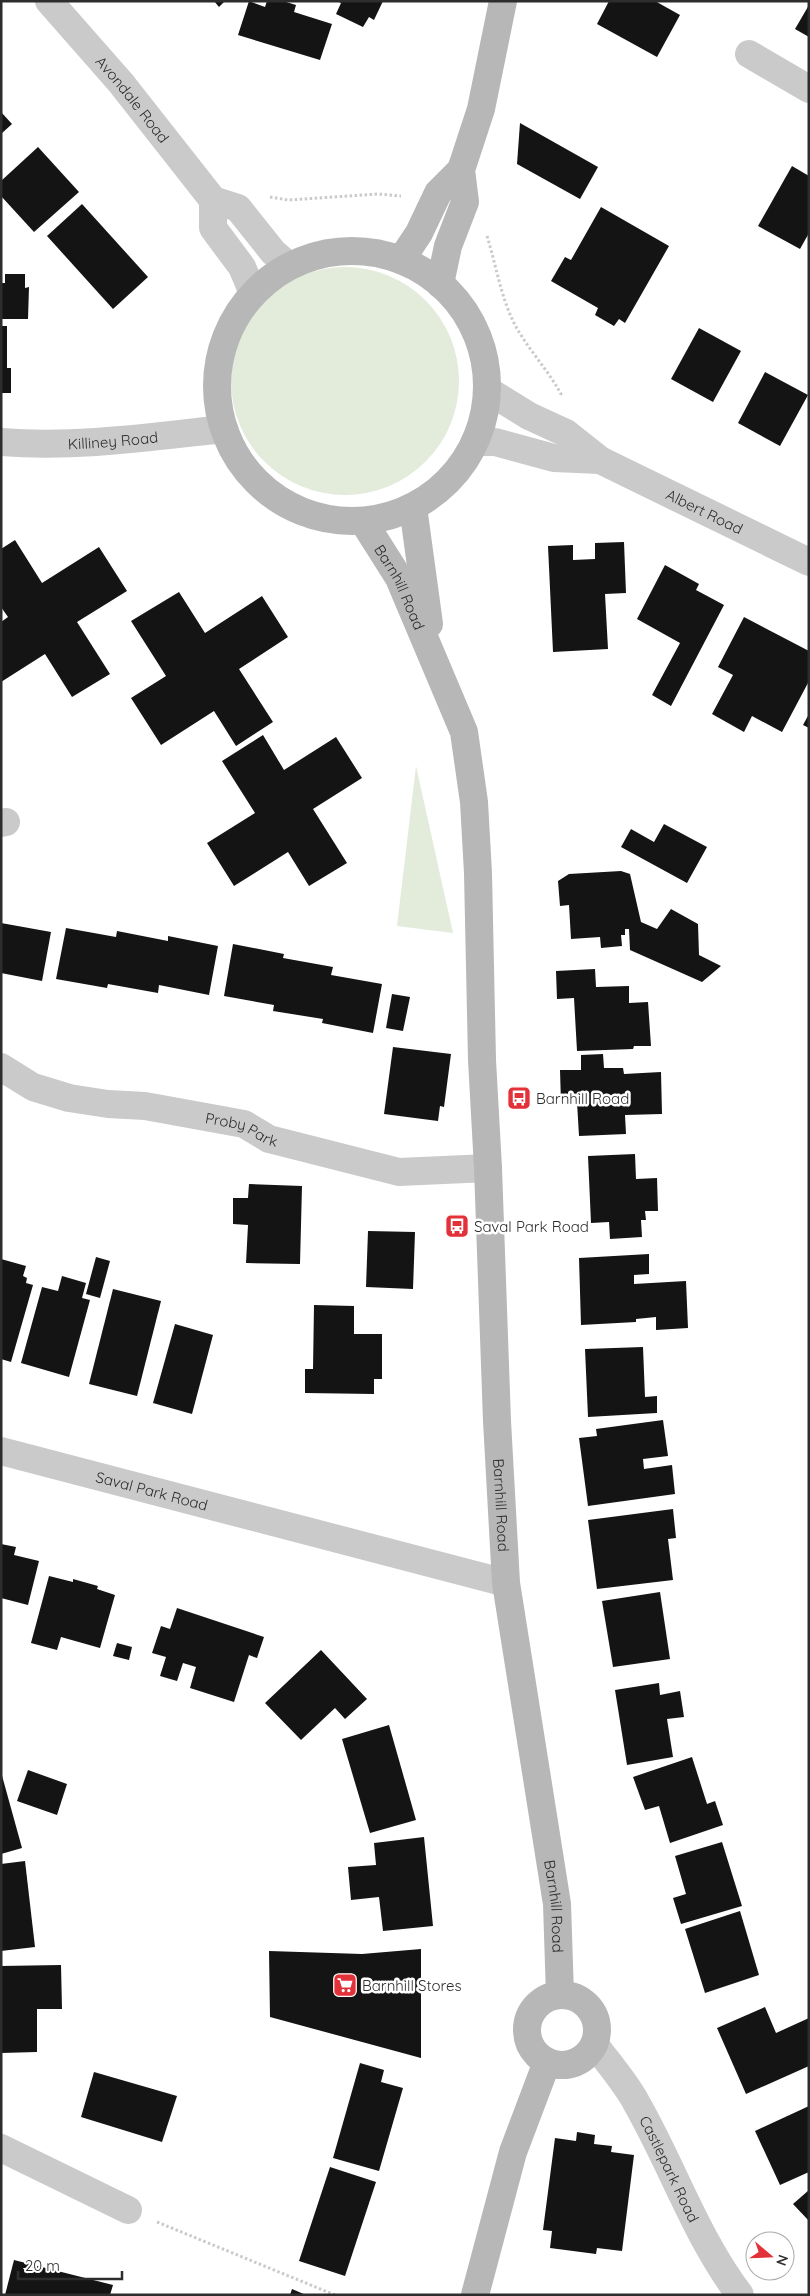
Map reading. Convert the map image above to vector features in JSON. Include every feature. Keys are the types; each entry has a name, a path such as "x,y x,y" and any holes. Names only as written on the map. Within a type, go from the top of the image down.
{"main road":[{"path":"440,284 448,246 464,202 461,170 481,110 503,1"},
{"path":"401,260 419,233 438,194 461,170"},
{"path":"348,251 376,253 401,260 422,270 440,284 467,315 477,335 486,366 487,390 485,413 475,442 452,476 434,493 413,507 389,516 363,521 336,520 301,511 270,493 242,464 224,429 217,392 219,365 225,340 238,314 253,293 270,278 289,266 317,256 348,251"},
{"name":"Barnhill Road","path":"413,507 433,657"},
{"name":"Barnhill Road","path":"363,521 399,578 464,732 474,802 478,873 482,1060 488,1168 497,1421 506,1583 557,1904 560,1995"},
{"path":"560,1995 579,1999 590,2008 598,2029 595,2045 583,2059 576,2063 558,2065 541,2058 528,2039 529,2019 536,2007 547,1998 560,1995"},
{"path":"475,2295 513,2152 547,2062"}],"street":[{"name":"Avondale Road","path":"49,1 121,83 213,200"},
{"path":"749,54 809,89"},
{"path":"253,293 242,267 213,228 213,200 238,208 273,252 289,266"},
{"name":"Albert Road","path":"487,390 529,416 566,433 600,460 809,562"},
{"name":"Killiney Road","path":"1,442 49,445 125,440 224,429"},
{"name":"Albert Road","path":"475,442 495,442 554,458 600,460"},
{"name":"Proby Park","path":"1,1067 33,1087 69,1098 108,1104 145,1106 244,1124 269,1139 398,1172 488,1168"},
{"name":"Saval Park Road","path":"1,1451 506,1583"},
{"name":"Castlepark Road","path":"595,2045 637,2103 680,2193 730,2281 740,2295"},
{"path":"1,2148 128,2210"}],"path":[{"path":"264,203 270,197 288,200 378,194 404,197"},
{"path":"481,230 487,236 515,325 561,394 558,401"},
{"path":"128,2210 335,2295"}],"green space":[{"path":"345,267 378,272 399,281 417,293 433,309 445,327 454,348 459,381 454,414 445,435 433,453 417,469 399,481 378,490 345,495 312,490 291,481 273,469 257,453 245,435 236,414 231,381 236,348 245,327 257,309 273,293 291,281 312,272"},
{"path":"416,766 453,933 397,926"}],"building":[{"path":"214,1 225,1 219,7"},
{"path":"249,1 265,7 267,1 283,1 296,5 294,12 332,24 320,60 238,35"},
{"path":"337,1 383,1 374,20 369,17 363,27 336,14 341,3"},
{"path":"609,1 655,1 680,15 657,57 597,24"},
{"path":"809,5 809,37 795,29"},
{"path":"1,112 12,124 1,134"},
{"path":"520,123 598,167 580,199 517,164"},
{"path":"38,147 79,192 34,232 1,196 1,181"},
{"path":"792,166 809,176 809,233 800,249 758,226"},
{"path":"82,204 148,277 113,309 47,236"},
{"path":"601,207 669,246 625,323 619,319 614,326 595,315 598,308 551,281 565,257 571,260"},
{"path":"5,274 25,274 25,288 29,287 28,319 1,319 1,283 5,283"},
{"path":"1,326 7,326 7,368 11,368 11,393 1,393"},
{"path":"699,328 741,351 713,402 671,379"},
{"path":"765,372 808,395 780,446 738,423"},
{"path":"15,540 42,583 99,547 127,591 77,622 110,674 72,697 45,654 1,682 1,622 8,617 1,607 1,549"},
{"path":"624,542 626,593 605,594 608,649 553,652 548,546 573,545 573,560 595,559 595,543"},
{"path":"665,565 699,584 696,590 724,605 671,706 652,695 680,643 637,619"},
{"path":"179,592 205,633 262,596 288,637 239,669 273,722 236,746 214,711 161,745 131,698 166,676 131,621"},
{"path":"744,617 809,651 809,681 782,732 752,716 744,732 712,714 733,675 718,667"},
{"path":"809,714 809,728 803,725"},
{"path":"263,735 284,770 336,737 362,778 313,809 347,863 309,886 288,852 234,886 207,843 255,813 222,761"},
{"path":"664,824 707,847 687,883 621,847 631,829 654,842"},
{"path":"621,871 630,874 641,922 657,929 671,909 698,924 699,955 721,966 702,982 630,950 629,929 625,929 625,935 621,935 622,946 601,948 600,937 571,939 569,905 560,906 558,881 569,874"},
{"path":"1,923 51,932 42,981 1,973"},
{"path":"66,928 116,937 117,931 168,941 168,936 218,946 209,995 159,985 158,993 108,984 107,988 56,979"},
{"path":"233,944 284,954 283,958 333,967 331,975 382,984 373,1033 322,1023 323,1019 273,1011 274,1005 224,996"},
{"path":"595,969 596,987 629,986 629,1003 648,1002 651,1046 634,1046 633,1049 577,1051 574,998 557,999 556,971"},
{"path":"392,994 410,997 403,1031 386,1028"},
{"path":"393,1047 451,1054 444,1107 440,1106 438,1121 384,1114"},
{"path":"603,1054 604,1068 623,1068 624,1074 661,1072 662,1114 625,1115 626,1134 579,1136 577,1102 561,1103 560,1070 581,1070 581,1055"},
{"path":"635,1154 636,1179 657,1178 658,1211 645,1211 646,1220 641,1220 642,1237 610,1239 609,1222 591,1223 588,1156"},
{"path":"249,1184 302,1186 300,1264 246,1263 248,1225 233,1224 233,1198 248,1198"},
{"path":"368,1231 415,1232 413,1289 366,1287"},
{"path":"649,1254 649,1274 634,1275 634,1284 686,1281 688,1328 656,1330 656,1317 636,1319 636,1322 581,1325 579,1258"},
{"path":"96,1257 110,1261 100,1298 86,1294"},
{"path":"1,1259 26,1266 23,1276 27,1278 26,1283 33,1285 11,1362 1,1359"},
{"path":"62,1276 86,1283 82,1298 90,1300 69,1377 21,1363 42,1287 58,1291"},
{"path":"113,1289 161,1301 137,1396 89,1384"},
{"path":"314,1305 354,1306 354,1334 382,1334 382,1379 374,1379 374,1394 305,1393 305,1369 313,1369"},
{"path":"175,1324 213,1335 192,1414 153,1403"},
{"path":"643,1347 645,1397 657,1396 657,1413 588,1417 585,1349"},
{"path":"663,1420 668,1456 643,1459 644,1469 672,1465 675,1494 588,1506 579,1438 597,1436 596,1429"},
{"path":"673,1509 676,1538 668,1539 673,1580 597,1589 588,1520"},
{"path":"1,1544 16,1547 14,1555 39,1561 28,1605 1,1598"},
{"path":"49,1576 73,1582 73,1579 98,1586 97,1589 115,1595 100,1648 61,1637 57,1650 31,1643"},
{"path":"660,1592 670,1659 613,1667 602,1601"},
{"path":"177,1608 264,1637 257,1658 249,1655 234,1702 190,1688 196,1667 183,1663 177,1681 160,1676 166,1657 152,1653 161,1626 170,1629"},
{"path":"117,1643 132,1647 129,1660 113,1656"},
{"path":"321,1650 367,1699 345,1719 335,1708 301,1740 265,1703"},
{"path":"659,1683 660,1695 680,1691 684,1717 667,1719 673,1757 627,1765 615,1690"},
{"path":"389,1725 416,1820 370,1833 342,1739"},
{"path":"692,1757 707,1804 715,1801 723,1825 670,1843 659,1806 645,1810 633,1777"},
{"path":"28,1770 67,1784 57,1815 17,1801"},
{"path":"1,1772 22,1848 1,1854"},
{"path":"424,1837 433,1926 383,1931 379,1897 351,1900 348,1867 376,1865 374,1843"},
{"path":"722,1842 742,1906 681,1924 673,1898 686,1894 675,1856"},
{"path":"25,1861 35,1947 1,1951 1,1864"},
{"path":"740,1911 759,1975 705,1993 685,1929"},
{"name":"Barnhill Stores","path":"421,1949 421,2058 270,2017 269,1951 362,1954"},
{"path":"61,1965 62,2009 37,2009 37,2052 1,2053 1,1966"},
{"path":"765,2007 776,2033 809,2018 809,2066 746,2094 717,2028"},
{"path":"360,2063 384,2070 381,2082 403,2088 379,2171 333,2158"},
{"path":"94,2072 177,2096 162,2142 81,2117"},
{"path":"809,2106 809,2172 780,2185 755,2131"},
{"path":"577,2132 595,2135 594,2144 612,2146 611,2152 634,2155 622,2251 597,2248 596,2254 550,2248 552,2231 543,2230 555,2138 576,2141"},
{"path":"330,2167 376,2182 345,2276 299,2261"},
{"path":"809,2190 809,2221 793,2204"},
{"path":"14,2260 113,2285 110,2295 5,2295"},
{"path":"292,2289 306,2295 290,2295"}],"place":[{"name":"Barnhill Road","path":"519,1098"},
{"name":"Saval Park Road","path":"457,1226"},
{"name":"Barnhill Stores","path":"345,1985"}]}
